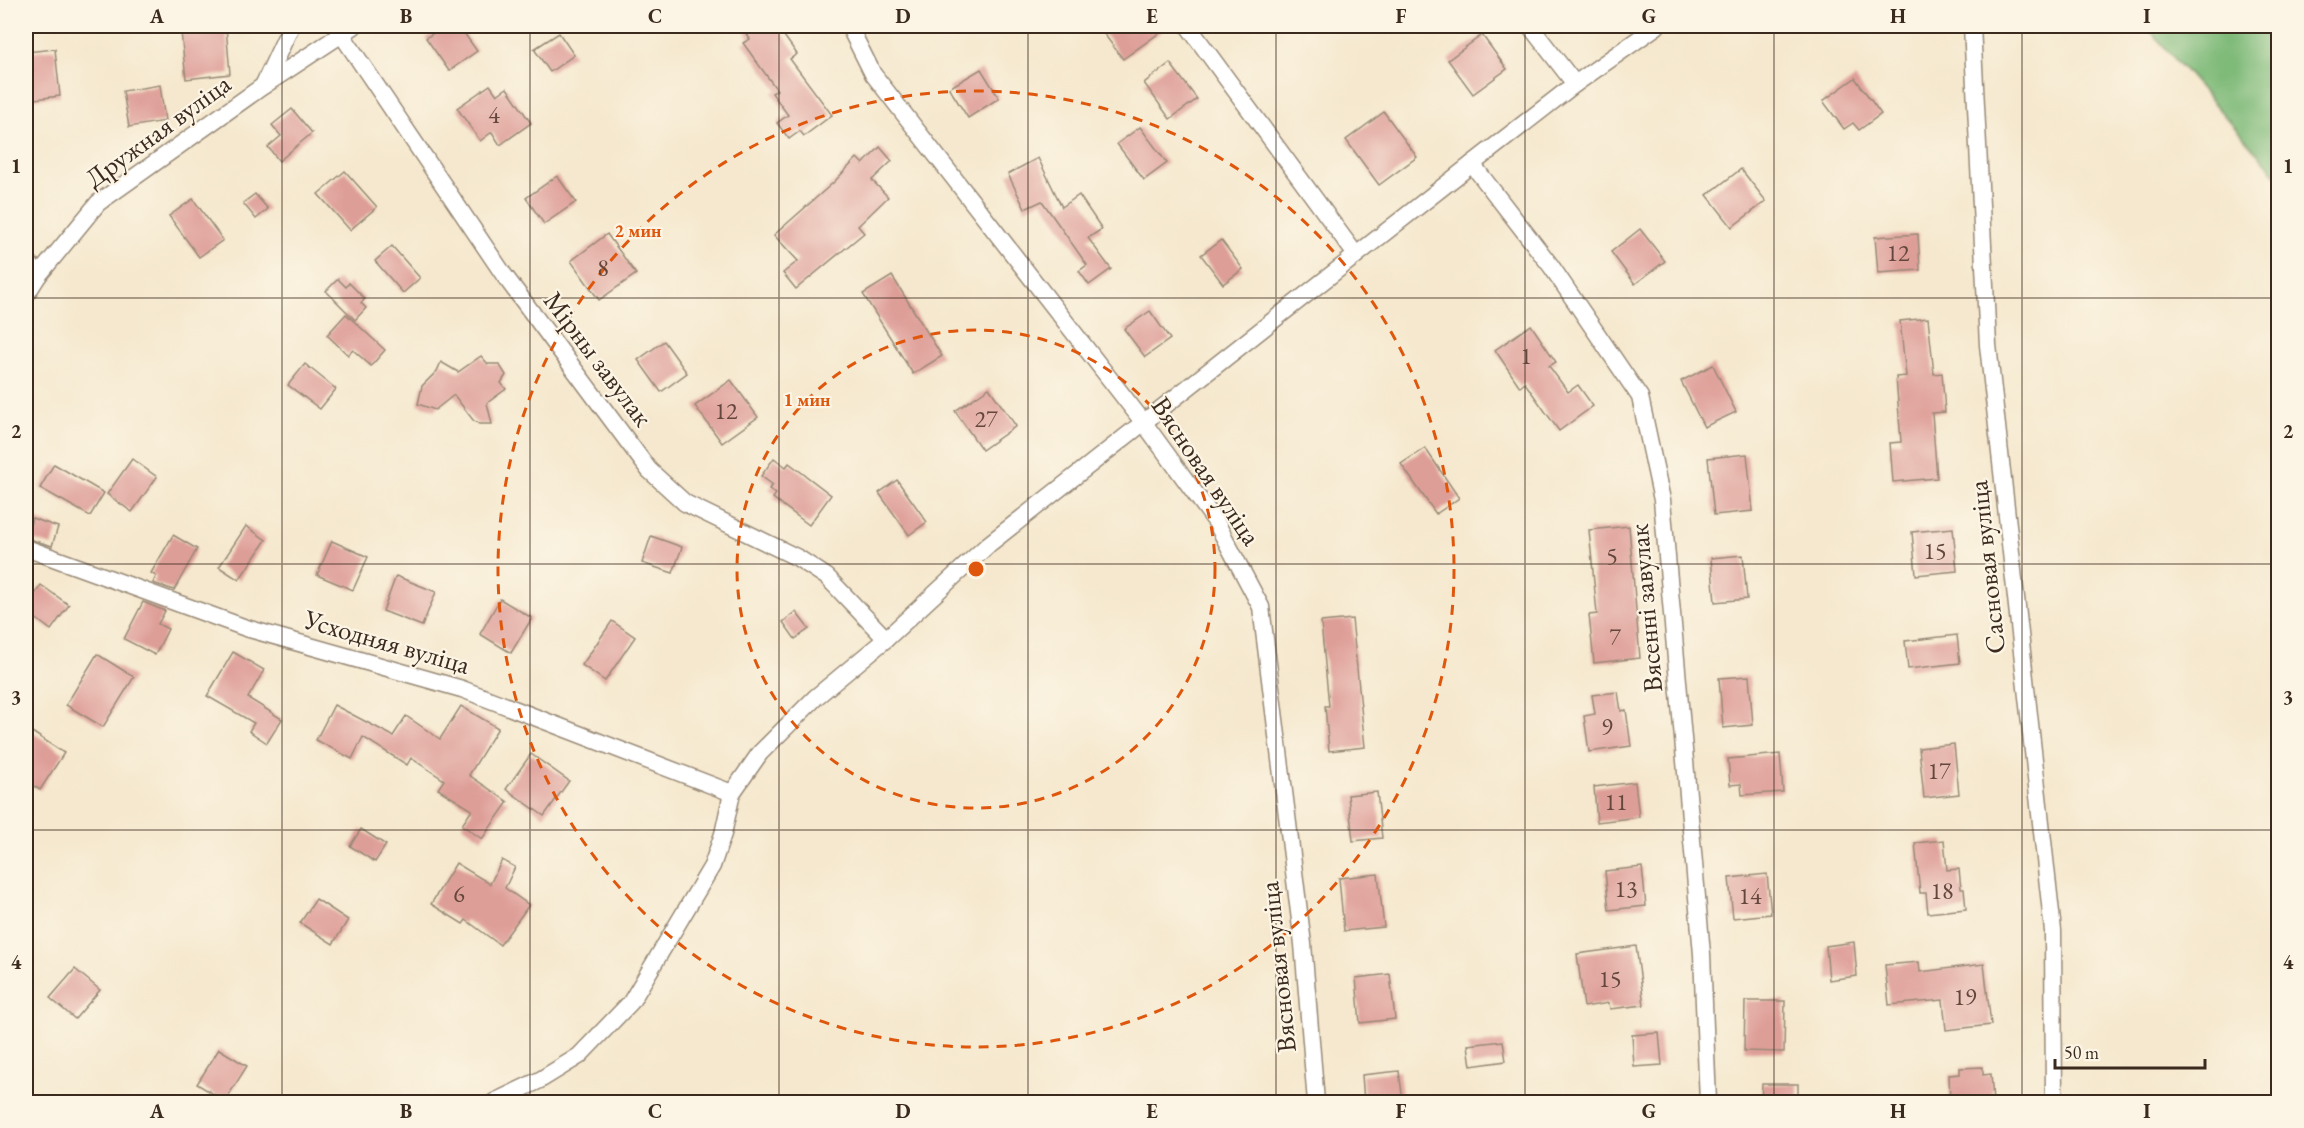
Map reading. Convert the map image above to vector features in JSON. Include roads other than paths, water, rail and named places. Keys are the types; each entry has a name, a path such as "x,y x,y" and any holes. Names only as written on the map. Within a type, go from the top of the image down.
{"street":[{"path":"263,86 291,26"},
{"name":"Вясновая вуліца","path":"849,26 873,74 1144,423 1216,522 1261,607 1303,944 1316,1102"},
{"path":"1188,26 1356,255"},
{"path":"1530,26 1575,84"},
{"path":"494,1102 540,1080 579,1056 631,1002 712,866 723,834 732,793 760,753 808,705 886,639 989,544 1575,84 1658,26"},
{"name":"Сасновая вуліца","path":"1972,26 1988,345 2053,931 2054,1102"},
{"name":"Дружная вуліца","path":"38,276 98,203 344,29"},
{"name":"Мірны завулак","path":"344,29 504,275 650,470 685,503 798,558 827,577 886,639"},
{"name":"Вясенні завулак","path":"1472,164 1551,266 1640,397 1662,500 1702,954 1708,1102"},
{"path":"26,259 38,276 26,295"},
{"name":"Усходняя вуліца","path":"26,548 246,628 462,689 732,793"}]}
